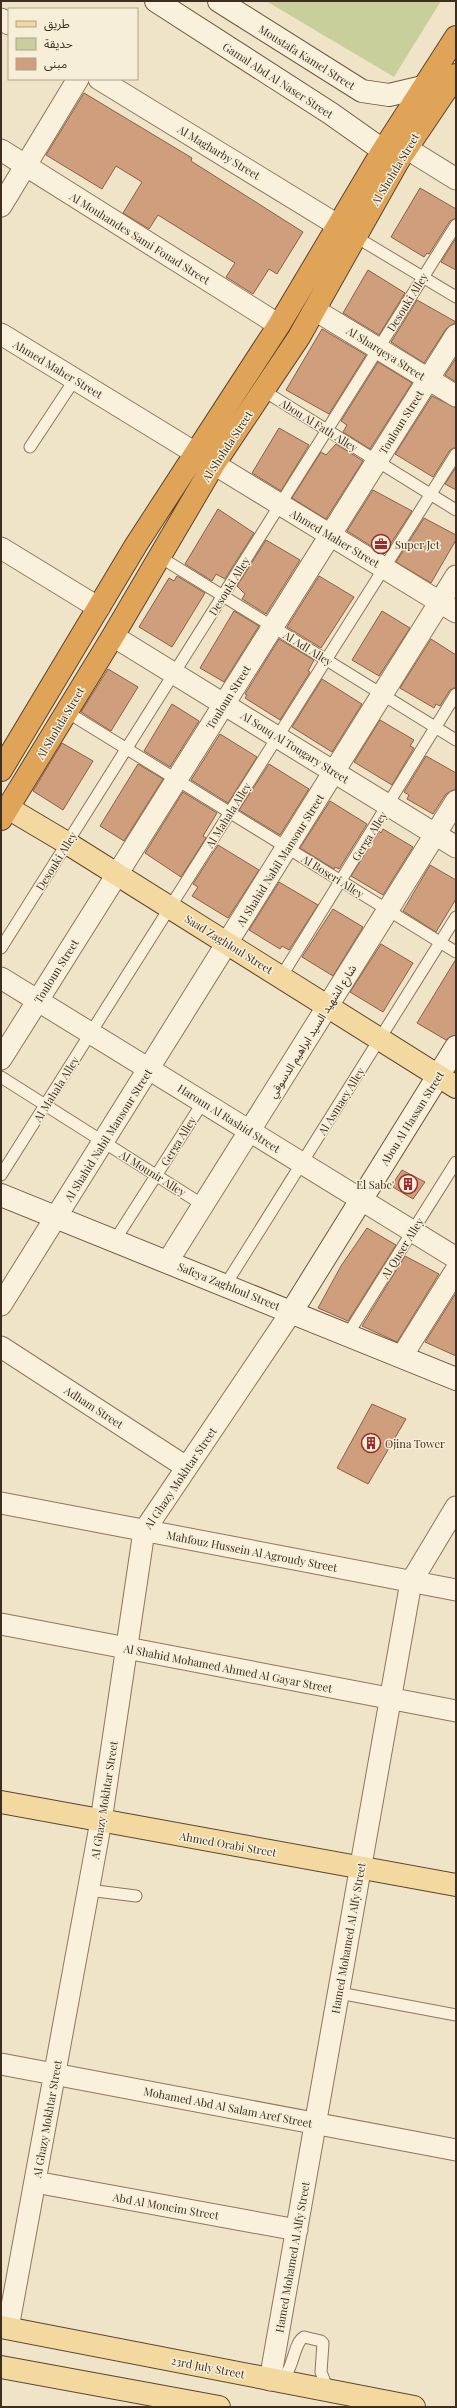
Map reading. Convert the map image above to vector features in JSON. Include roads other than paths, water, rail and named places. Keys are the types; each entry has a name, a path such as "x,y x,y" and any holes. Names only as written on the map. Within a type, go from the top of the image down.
{"highway":[{"name":"Al Shohda Street","path":"395,154 423,87 456,36"},
{"name":"Al Shohda Street","path":"3,810 67,712 160,557 206,459 279,325 347,231 395,154 456,74"},
{"name":"Al Shohda Street","path":"1,770 136,545 264,391 315,310 347,231"}],"main road":[{"name":"Saad Zaghloul Street","path":"3,810 67,843 447,1081"},
{"name":"Ahmed Orabi Street","path":"1,1802 456,1885"},
{"name":"23rd July Street","path":"5,2328 414,2407"},
{"path":"1,2368 220,2407"}],"street":[{"name":"Gamal Abd Al Naser Street","path":"156,1 395,154"},
{"name":"Moustafa Kamel Street","path":"219,1 362,91 389,95 423,87"},
{"path":"1,206 77,80"},
{"name":"Al Magharby Street","path":"101,80 347,231"},
{"name":"Al Mouhandes Sami Fouad Street","path":"1,150 279,325"},
{"path":"395,154 456,179"},
{"name":"Al Sharqeya Street","path":"315,310 456,396"},
{"name":"Ahmed Maher Street","path":"1,334 448,607"},
{"name":"Touloun Street","path":"1,1059 456,335"},
{"path":"1,548 99,608"},
{"name":"Al Shahid Nabil Mansour Street","path":"1,1305 382,694 448,607 456,576"},
{"name":"Al Souq Al Tougary Street","path":"113,636 456,847"},
{"name":"شارع الشهيد السيد ابراهيم الدسوقي","path":"168,1261 456,800"},
{"name":"Haroun Al Rashid Street","path":"1,978 456,1258"},
{"name":"Abou Al Hassan Street","path":"292,1311 361,1200 447,1081 456,1047"},
{"name":"Safeya Zaghloul Street","path":"1,1195 226,1284 456,1379"},
{"path":"402,1356 456,1270"},
{"name":"Al Ghazy Mokhtar Street","path":"5,2328 35,2182 101,1821 144,1531 292,1311"},
{"name":"Adham Street","path":"1,1347 186,1467"},
{"name":"Mahfouz Hussein Al Agroudy Street","path":"1,1503 456,1590"},
{"name":"Hamed Mohamed Al Alfy Street","path":"276,2381 297,2230 411,1582 456,1507"},
{"name":"Al Shahid Mohamed Ahmed Al Gayar Street","path":"1,1624 456,1711"},
{"name":"Mohamed Abd Al Salam Aref Street","path":"1,2064 456,2150"},
{"name":"Abd Al Moneim Street","path":"35,2182 297,2230"}],"lane":[{"name":"Desouki Alley","path":"1,948 456,225"},
{"path":"347,231 456,297"},
{"path":"30,447 75,380"},
{"name":"Abou Al Fath Alley","path":"264,391 456,510"},
{"name":"Al Mahala Alley","path":"1,1175 456,454"},
{"name":"Al Adl Alley","path":"160,557 456,740"},
{"name":"Gerga Alley","path":"281,977 456,694"},
{"name":"Al Boseri Alley","path":"67,712 456,952"},
{"name":"Al Asmaey Alley","path":"226,1284 456,917"},
{"name":"Al Mounir Alley","path":"1,1077 203,1205"},
{"name":"Gerga Alley","path":"115,1240 203,1102"},
{"name":"Al Quser Alley","path":"348,1334 456,1162"},
{"path":"88,1890 136,1896"},
{"path":"339,1993 456,2015"},
{"path":"276,2381 291,2368 297,2343 304,2338 322,2341 324,2343 321,2372 328,2390"}],"place":[{"name":"Super Jet","path":"381,544"},
{"name":"El Sabe'","path":"408,1184"},
{"name":"Ojina Tower","path":"371,1443"}]}
